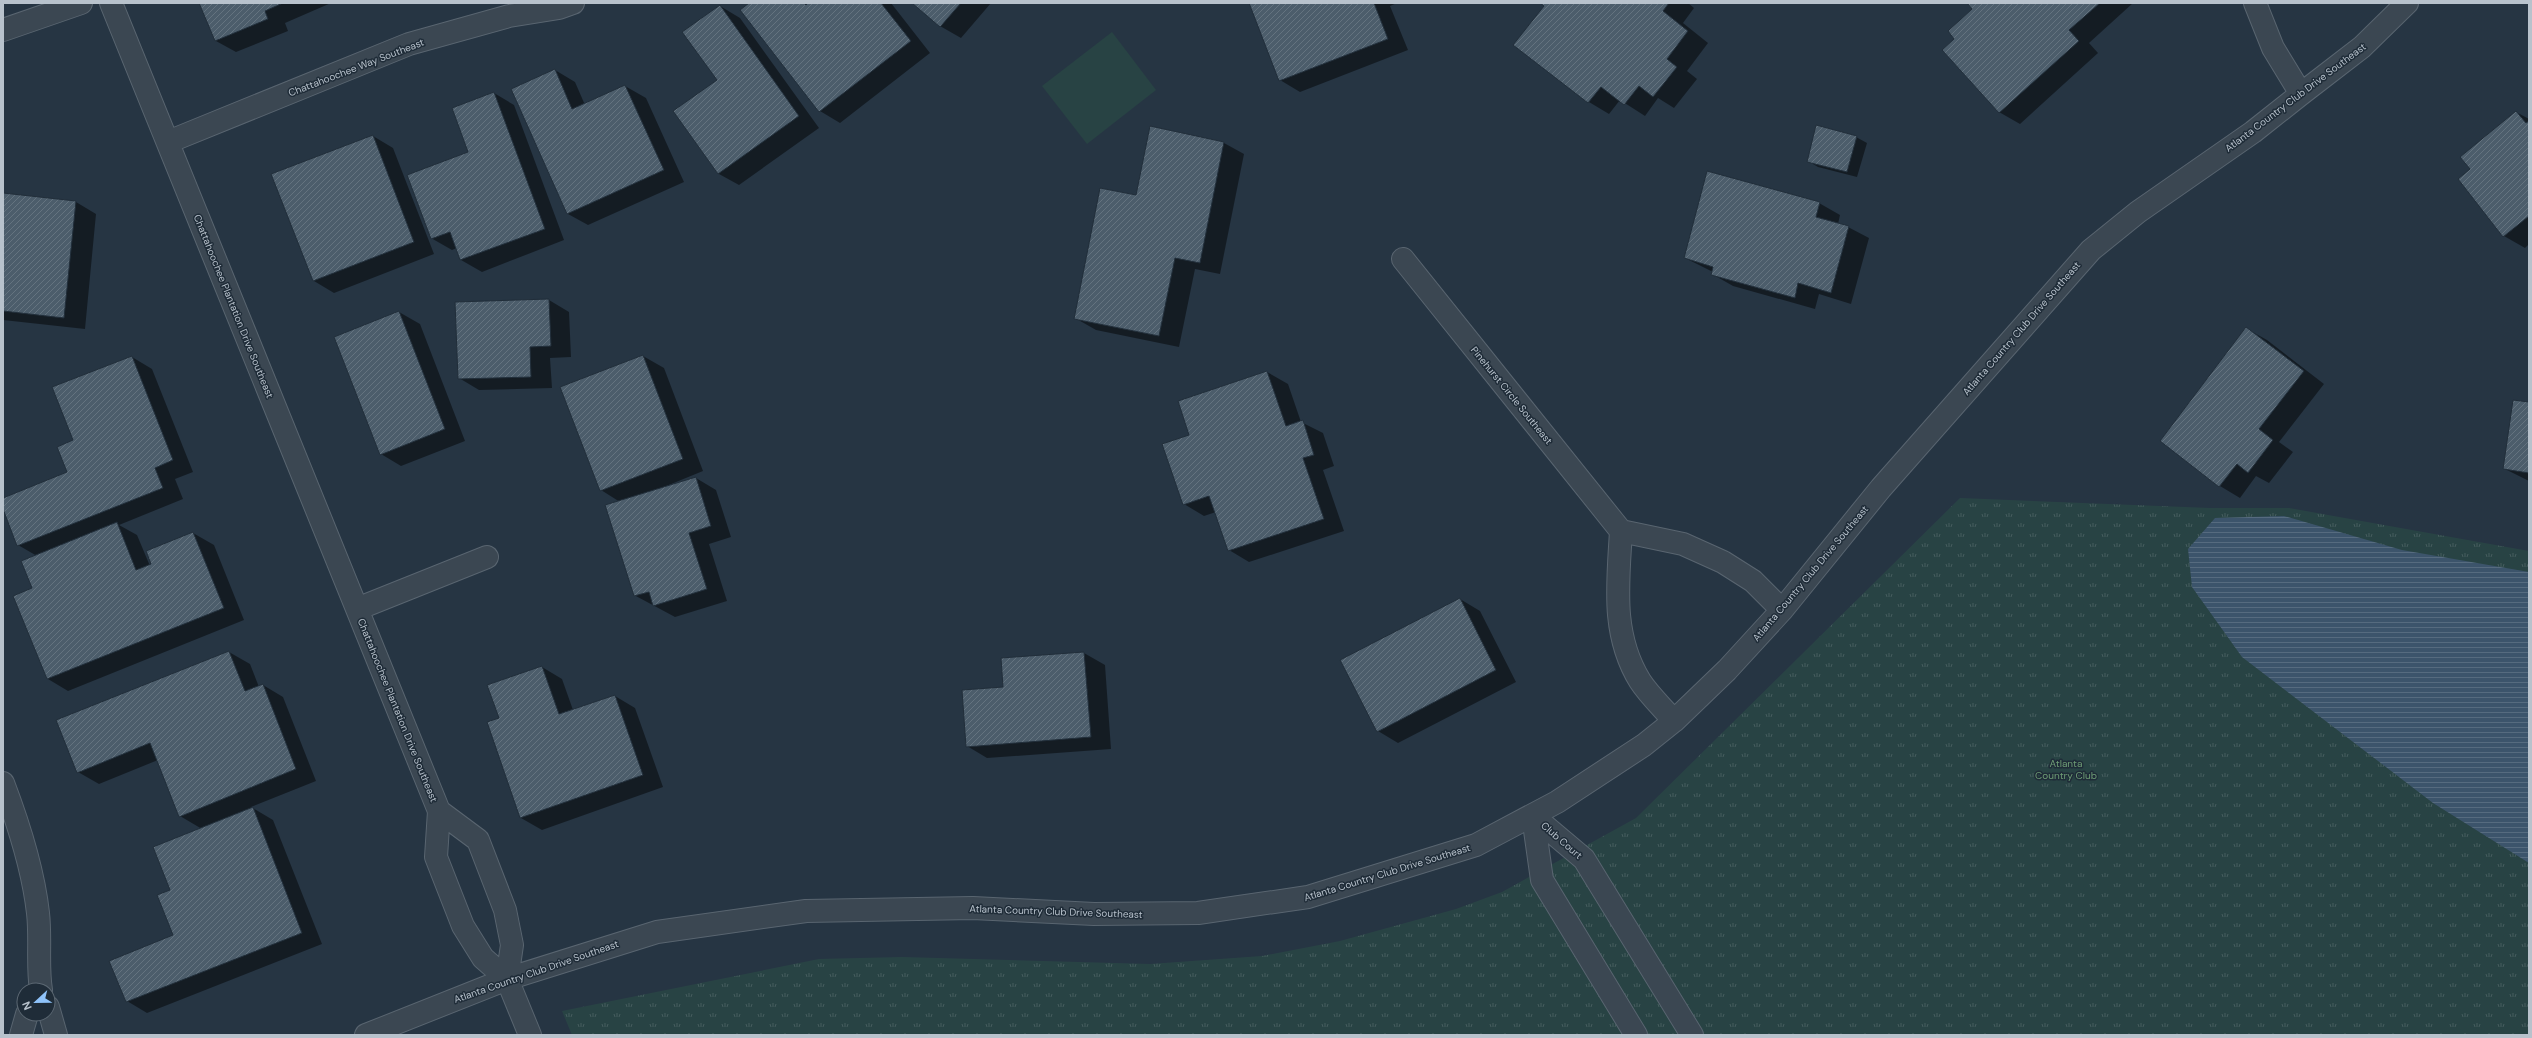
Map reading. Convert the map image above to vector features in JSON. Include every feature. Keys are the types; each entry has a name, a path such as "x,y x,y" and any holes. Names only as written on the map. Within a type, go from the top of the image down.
{"street":[{"path":"3,30 81,3"},
{"name":"Chattahoochee Plantation Drive Southeast","path":"111,3 439,811 436,857 463,926 483,958 507,979 530,1035"},
{"name":"Chattahoochee Way Southeast","path":"168,142 409,44 508,16 559,8 573,3"},
{"path":"2255,3 2273,48 2301,94"},
{"name":"Atlanta Country Club Drive Southeast","path":"366,1035 507,979 657,932 806,911 973,908 1094,914 1198,913 1308,897 1476,845 1533,816 1616,765 1674,721 1728,670 1782,610 1881,488 2091,250 2138,212 2253,132 2362,47 2405,4"},
{"name":"Pinehurst Circle Southeast","path":"1403,259 1621,531"},
{"path":"1674,721 1640,681 1622,641 1617,606 1621,531 1683,544 1723,562 1753,581 1782,610"},
{"name":"Chattahoochee Plantation Drive Southeast","path":"357,609 487,557"},
{"path":"3,783 25,846 32,878 38,914 41,982"},
{"name":"Chattahoochee Plantation Drive Southeast","path":"439,811 478,840 505,910 512,945 507,979"},
{"name":"Club Court","path":"1533,816 1542,880 1636,1035"},
{"name":"Club Court","path":"1533,816 1584,859 1692,1035"},
{"path":"21,1035 25,1022"},
{"path":"52,1022 56,1035"}],"green space":[{"path":"1112,32 1156,90 1087,144 1042,86"},
{"name":"Atlanta Country Club","path":"1960,498 2210,508 2289,508 2529,551 2529,1035 572,1035 562,1011 819,959 902,957 1150,964 1262,956 1340,941 1456,909 1502,892 1636,818"}],"water":[{"path":"2284,516 2402,550 2529,572 2529,863 2433,803 2242,657 2192,587 2188,549 2215,518"}],"building":[{"path":"199,3 283,3 265,11 268,19 215,41"},
{"path":"749,3 804,3 806,5 808,3 881,3 911,41 819,112 740,10"},
{"path":"912,3 961,3 940,27"},
{"path":"1249,3 1374,3 1388,39 1279,81"},
{"path":"1540,3 1669,3 1663,11 1688,31 1667,59 1677,67 1653,97 1639,86 1624,105 1601,87 1588,103 1513,45 1544,6"},
{"path":"1967,3 2100,3 2069,30 2079,41 1999,113 1942,50 1954,39 1948,31 1972,9"},
{"path":"720,5 799,116 718,174 673,111 717,80 682,32"},
{"path":"555,69 572,109 625,85 664,170 567,214 511,89"},
{"path":"494,92 545,229 460,260 450,232 431,239 407,175 468,152 452,108"},
{"path":"2516,111 2526,123 2529,121 2529,216 2503,237 2458,179 2470,169 2460,157"},
{"path":"1816,125 1857,136 1847,172 1807,162"},
{"path":"1150,126 1224,142 1200,263 1175,258 1159,336 1074,319 1100,188 1136,195"},
{"path":"373,135 414,242 313,281 271,174"},
{"path":"1707,171 1820,202 1816,217 1849,226 1831,293 1798,283 1795,298 1711,275 1713,267 1684,258"},
{"path":"3,193 76,201 64,318 3,311"},
{"path":"549,299 551,346 530,347 531,377 458,379 455,302"},
{"path":"399,311 445,429 380,455 334,337"},
{"path":"2246,327 2304,371 2259,429 2273,440 2248,473 2237,464 2219,487 2160,441"},
{"path":"643,355 683,459 600,491 560,387"},
{"path":"132,356 173,460 155,468 163,488 17,546 3,509 3,498 67,472 57,447 73,440 52,387"},
{"path":"1267,371 1286,426 1303,420 1314,455 1303,458 1324,519 1228,551 1209,496 1183,505 1162,444 1189,435 1178,401"},
{"path":"2513,400 2529,402 2529,473 2503,469"},
{"path":"696,477 711,526 689,533 707,589 653,606 649,592 634,596 605,505"},
{"path":"117,522 136,570 151,564 146,551 193,532 224,608 47,679 13,596 32,588 21,561"},
{"path":"1460,598 1496,670 1377,732 1340,660"},
{"path":"229,651 245,691 263,684 296,769 179,817 150,743 77,773 56,720"},
{"path":"1084,652 1091,737 966,747 962,690 1003,687 1001,658"},
{"path":"542,666 559,714 615,695 643,775 520,818 487,722 499,718 487,685"},
{"path":"253,807 302,933 126,1002 109,961 173,935 157,895 170,890 153,847"}]}
